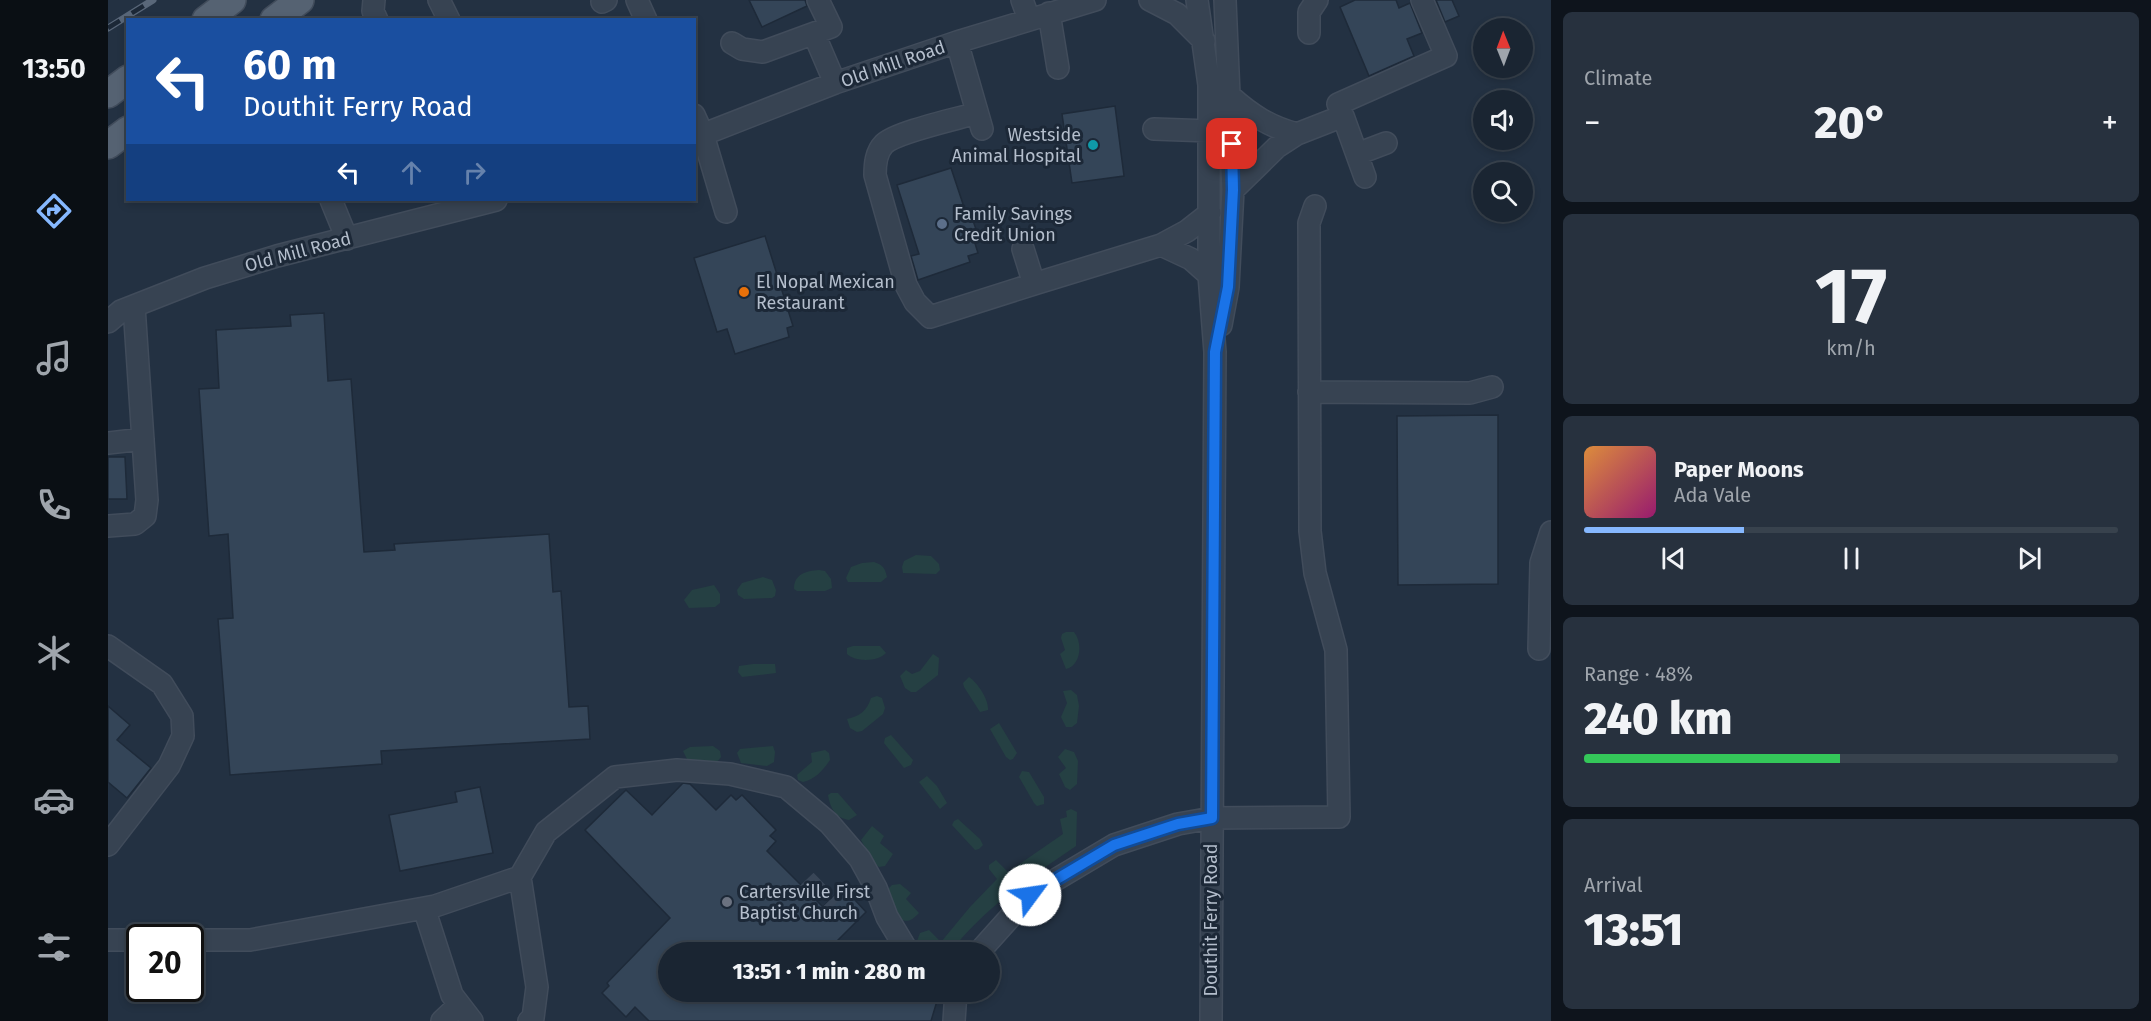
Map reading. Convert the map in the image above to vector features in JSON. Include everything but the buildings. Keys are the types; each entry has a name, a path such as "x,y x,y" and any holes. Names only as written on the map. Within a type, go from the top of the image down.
{"main road":[{"path":"209,18 232,0"},
{"path":"277,18 300,0"},
{"path":"108,94 126,80"},
{"path":"108,145 126,132"}],"street":[{"path":"439,0 448,18"},
{"path":"637,0 645,18"},
{"path":"732,43 742,49 763,52 831,27 818,0"},
{"name":"Old Mill Road","path":"699,136 835,83 957,42 1025,10 1049,13 1095,0"},
{"path":"1150,0 1177,14 1204,41"},
{"name":"Douthit Ferry Road","path":"1197,0 1209,85 1209,275 1215,352 1211,1021"},
{"name":"Douthit Ferry Road","path":"1215,352 1228,287 1233,190 1225,0"},
{"path":"1309,33 1309,12 1317,0"},
{"path":"1233,190 1276,147 1338,104 1446,56 1422,0"},
{"path":"1049,13 1058,68"},
{"path":"814,34 835,83"},
{"path":"957,42 979,121 898,136 884,143 879,150 875,167 906,285 921,310 930,316 1161,245 1187,231 1210,213"},
{"path":"1230,96 1258,119 1297,134"},
{"path":"1338,104 1365,177"},
{"path":"1154,129 1209,131"},
{"path":"699,136 726,212"},
{"path":"1357,154 1386,143"},
{"path":"331,201 347,239"},
{"name":"Old Mill Road","path":"108,322 121,311 205,278 277,256 492,201"},
{"path":"988,942 1030,895 1114,845 1178,824 1212,818 1339,817 1336,650 1315,573 1310,531 1309,223 1315,206"},
{"path":"1161,245 1191,258 1209,275"},
{"path":"1023,249 1034,284"},
{"path":"108,526 135,524 145,516 147,500 134,306"},
{"path":"1309,392 1470,393 1492,387"},
{"path":"108,443 143,439"},
{"path":"1539,649 1541,563 1551,532"},
{"path":"108,646 162,684 182,716 183,736 169,766 108,845"},
{"path":"529,1021 533,1018 537,987 520,876 546,832 615,777 677,770 730,774 786,787 829,823 860,859 876,888 887,917 902,942"},
{"path":"204,940 250,940 435,906 520,876"},
{"path":"424,908 452,995 466,1013 442,1021"},
{"path":"108,940 126,940"},
{"path":"954,1021 955,1002"}],"green space":[{"path":"916,555 931,556 939,564 940,570 936,574 903,573 904,561"},
{"path":"874,562 882,566 885,571 887,577 881,582 848,582 846,578 851,567"},
{"path":"810,571 825,571 831,579 832,588 825,591 797,591 794,589 798,577"},
{"path":"763,577 772,580 776,590 775,596 744,599 738,595 737,590 742,583"},
{"path":"714,585 720,594 720,603 715,607 689,608 684,600 692,590"},
{"path":"1066,632 1074,632 1079,642 1079,653 1075,663 1066,669 1060,654 1065,650 1061,638"},
{"path":"880,646 886,653 878,658 861,660 847,654 847,648"},
{"path":"933,654 939,658 938,675 916,692 905,688 900,676 906,670 912,674 920,671"},
{"path":"775,664 776,673 742,677 738,672 739,666"},
{"path":"969,677 982,692 987,701 988,710 980,712 964,687 963,683"},
{"path":"1071,690 1077,695 1079,706 1077,723 1072,727 1066,727 1061,717 1067,703 1063,691"},
{"path":"877,696 882,698 885,708 883,714 862,731 857,732 850,728 847,719 862,712 871,698"},
{"path":"999,723 1017,753 1013,759 1006,757 990,729"},
{"path":"891,735 913,760 911,765 904,768 884,743 885,738"},
{"path":"713,746 720,751 721,757 714,766 691,767 683,751 690,747"},
{"path":"773,746 774,762 767,766 741,763 737,753 740,749"},
{"path":"1065,749 1074,752 1078,761 1077,784 1070,790 1065,787 1059,774 1066,768 1058,757"},
{"path":"825,750 829,753 830,760 822,771 808,781 798,780 797,775 812,762 811,753"},
{"path":"1022,771 1029,772 1044,797 1044,804 1037,806 1034,803 1019,777"},
{"path":"927,776 937,786 947,803 940,809 919,782"},
{"path":"838,793 857,815 849,820 840,817 832,808 828,795"},
{"path":"1071,809 1077,812 1076,846 993,907 959,942 941,942 997,879 989,869 989,865 996,860 1008,872 1063,834 1060,819 1067,817 1066,811"},
{"path":"958,819 980,839 983,845 979,849 975,850 952,825"},
{"path":"872,826 884,836 880,843 893,854 885,866 879,867 873,862 861,840"},
{"path":"900,884 911,893 906,899 919,913 908,921 899,919 887,890 892,885"},
{"path":"929,930 941,942 917,942 920,933"}],"tunnel":[{"path":"806,880 832,907"}],"railway":[{"path":"108,28 153,0"}],"place":[{"name":"Westside Animal Hospital","path":"1093,145"},
{"name":"Family Savings Credit Union","path":"942,224"},
{"name":"El Nopal Mexican Restaurant","path":"744,292"},
{"name":"Cartersville First Baptist Church","path":"727,902"}],"route":[{"path":"1030,895 1114,845 1178,824 1212,818 1215,352 1228,287 1233,190 1232,144"}]}
